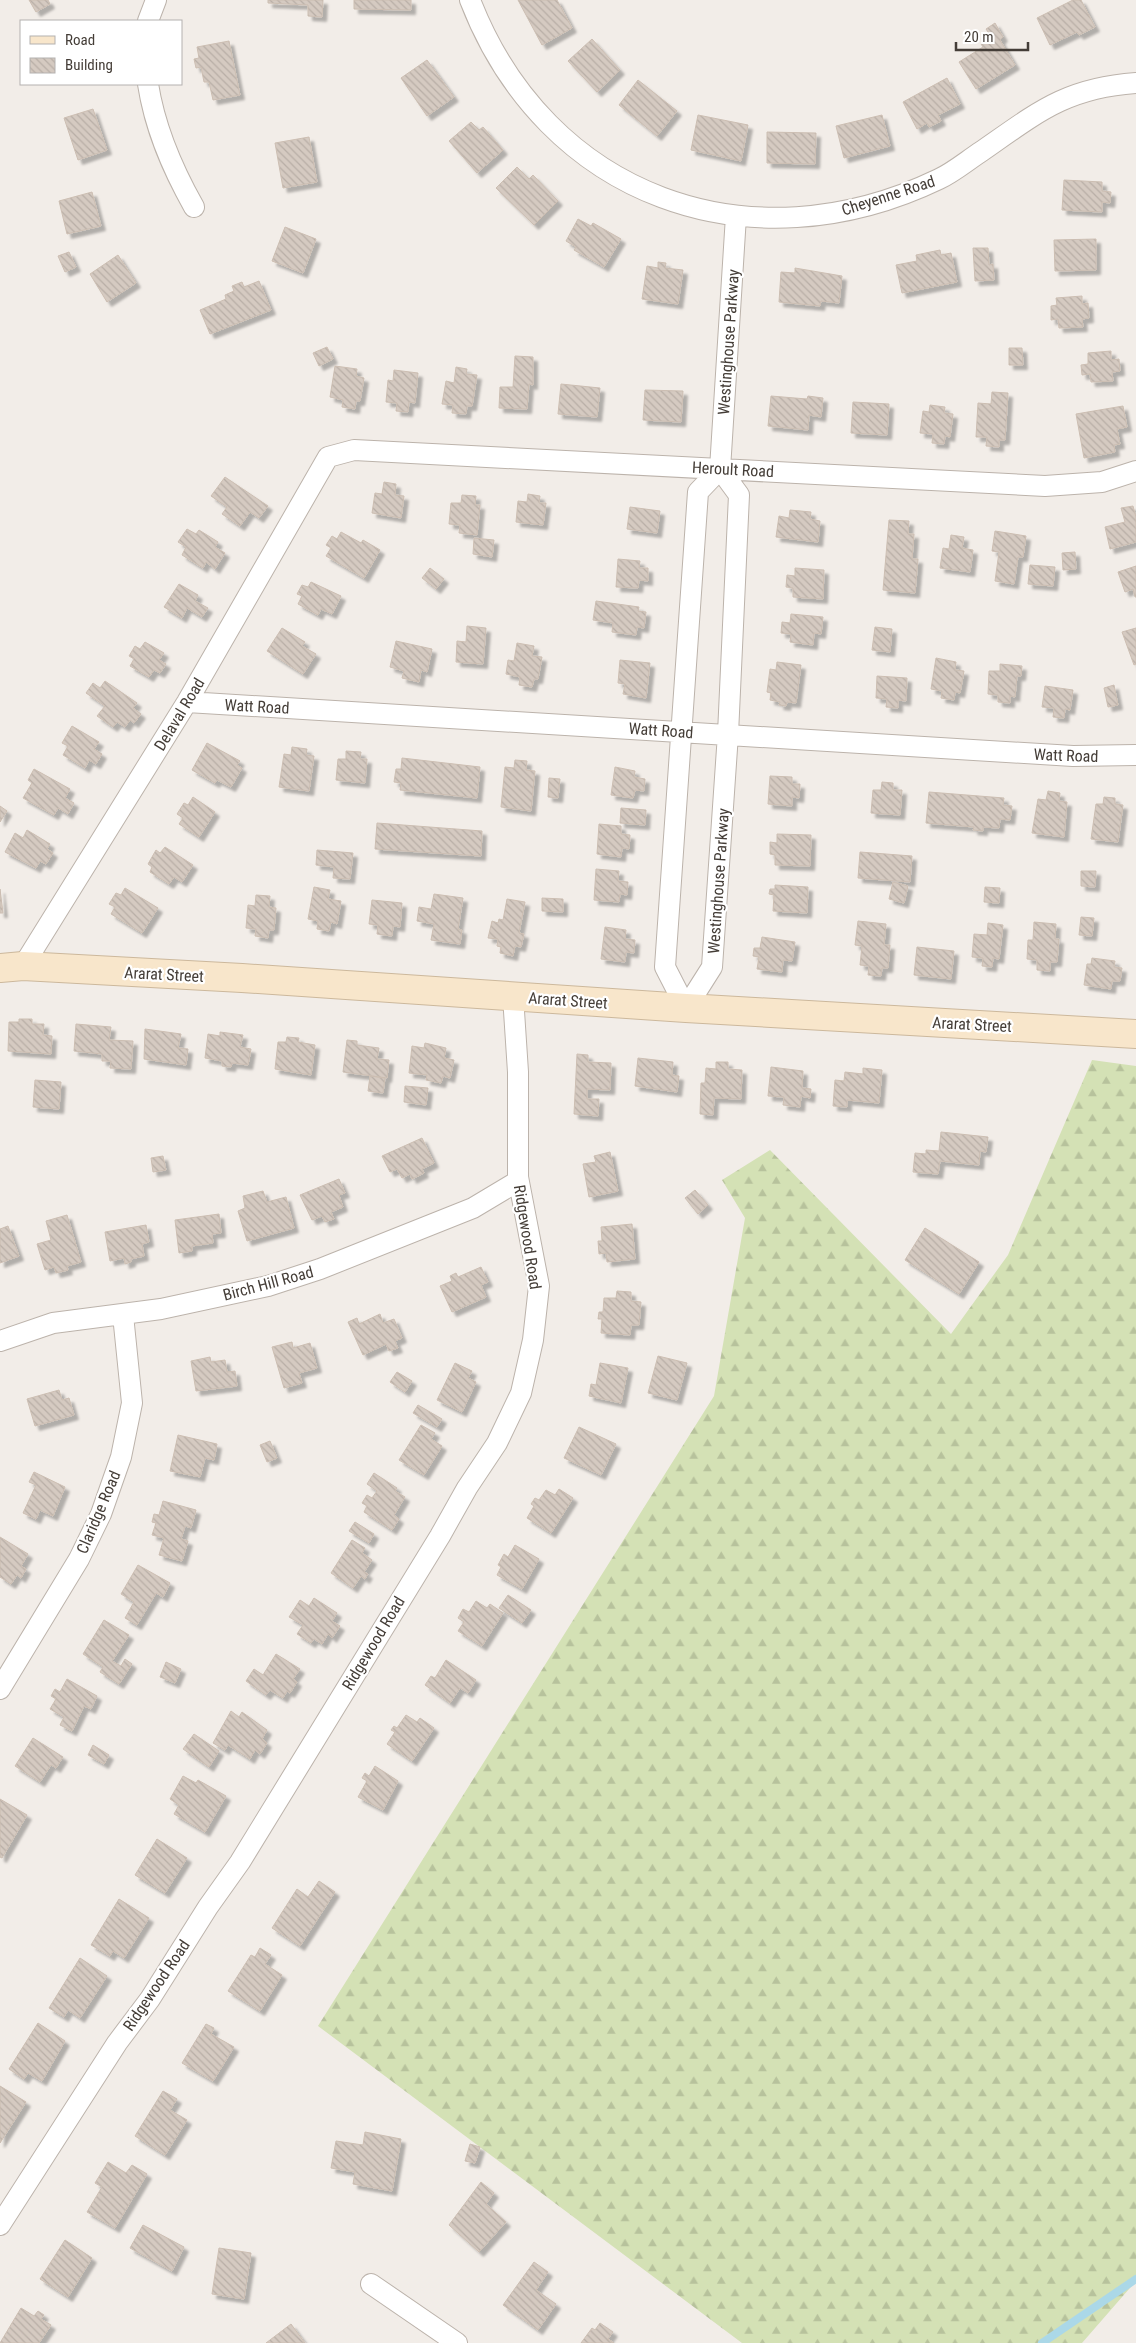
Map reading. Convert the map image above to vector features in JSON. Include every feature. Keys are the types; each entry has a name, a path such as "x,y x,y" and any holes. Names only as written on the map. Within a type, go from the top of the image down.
{"main road":[{"name":"Ararat Street","path":"11,967 242,978 686,1008 1136,1034"}],"street":[{"path":"148,20 156,0"},
{"name":"Cheyenne Road","path":"470,0 481,28 498,61 518,91 542,119 569,144 599,166 631,184 665,199 691,207 736,216 772,219 807,217 843,212 903,194 941,178 1033,115 1058,101 1088,89 1136,83"},
{"path":"148,85 157,124 168,157 194,207"},
{"name":"Westinghouse Parkway","path":"686,1008 712,967 728,734 739,495 720,469 736,216"},
{"name":"Heroult Road","path":"328,456 354,450 1044,486 1102,482 1136,471"},
{"name":"Delaval Road","path":"11,967 187,702 328,456"},
{"path":"686,1008 665,966 698,492 720,469"},
{"name":"Watt Road","path":"187,702 1073,756 1136,755"},
{"name":"Ridgewood Road","path":"0,2225 117,2043 150,1999 208,1907 240,1862 440,1536 467,1488 497,1443 520,1393 533,1340 539,1286 518,1177 518,1072 513,1017 514,996"},
{"name":"Birch Hill Road","path":"0,1341 53,1323 124,1315 268,1286 320,1268 472,1208 518,1181 518,1177"},
{"name":"Claridge Road","path":"0,1688 79,1559 101,1514 121,1457 132,1403 124,1315"},
{"path":"371,2284 457,2343"}],"green space":[{"path":"1092,1060 1136,1066 1136,2281 1082,2343 742,2343 318,2026 714,1396 745,1218 722,1180 770,1150 951,1334 1008,1255"}],"building":[{"path":"29,0 48,0 50,4 36,12"},
{"path":"268,0 323,0 322,17 308,16 308,5 268,3"},
{"path":"354,0 411,0 411,10 354,9"},
{"path":"518,0 557,0 572,28 542,45"},
{"path":"1073,0 1081,0 1095,27 1079,35 1077,32 1050,45 1037,18"},
{"path":"995,23 1003,37 1000,40 1015,65 976,89 959,62 983,47 981,44 992,38 986,29"},
{"path":"592,39 620,70 597,92 568,61"},
{"path":"229,41 240,95 213,100 209,82 204,82 201,67 196,68 194,59 199,58 197,47"},
{"path":"427,60 454,97 427,116 401,78"},
{"path":"947,78 960,104 938,115 941,121 929,127 927,123 917,129 903,102"},
{"path":"638,80 677,111 657,136 619,105"},
{"path":"93,109 107,150 78,160 64,118"},
{"path":"698,115 748,125 741,161 691,150"},
{"path":"882,115 890,146 844,158 836,126"},
{"path":"471,122 479,130 483,127 503,150 477,173 449,141"},
{"path":"767,132 816,133 815,164 767,163"},
{"path":"309,137 317,182 283,188 275,143"},
{"path":"517,167 529,179 533,175 558,201 534,225 496,188"},
{"path":"1064,180 1102,182 1102,191 1111,192 1110,203 1102,202 1102,212 1062,210"},
{"path":"92,192 101,226 67,234 59,201"},
{"path":"578,219 591,226 593,223 621,239 604,267 574,250 576,247 566,241"},
{"path":"285,227 316,239 303,273 272,261"},
{"path":"1096,239 1096,270 1055,271 1054,240"},
{"path":"973,248 988,248 989,265 993,264 994,280 975,281"},
{"path":"940,250 941,255 951,253 957,282 902,293 896,265 917,261 916,255"},
{"path":"69,252 76,267 65,272 58,256"},
{"path":"118,255 136,283 107,302 90,274"},
{"path":"658,262 666,263 665,268 683,270 678,304 642,299 647,266 658,268"},
{"path":"795,268 842,276 839,303 821,301 820,306 779,302 781,272 795,273"},
{"path":"259,281 271,310 210,334 200,310 226,299 225,295 234,291 232,286 242,282 244,287"},
{"path":"1082,296 1082,304 1088,303 1089,318 1082,319 1083,327 1059,328 1058,319 1051,320 1051,306 1057,305 1056,298"},
{"path":"327,347 333,359 319,366 313,353"},
{"path":"1009,348 1022,348 1023,365 1009,365"},
{"path":"1111,351 1111,360 1119,359 1120,371 1112,372 1113,381 1091,382 1090,374 1082,375 1081,365 1088,364 1088,353"},
{"path":"515,356 533,357 533,385 529,384 527,409 499,408 500,387 513,387"},
{"path":"335,366 357,369 356,376 364,378 360,401 356,401 355,409 342,407 343,400 330,397"},
{"path":"456,367 467,369 466,374 477,375 472,406 467,406 466,414 452,413 453,405 442,404 446,381 454,383"},
{"path":"394,370 418,373 415,403 409,402 408,412 396,411 397,403 386,402 388,380 393,381"},
{"path":"561,384 600,388 597,417 558,414"},
{"path":"645,390 683,391 681,422 643,420"},
{"path":"992,392 1008,393 1005,440 999,440 999,447 986,446 987,437 976,437 978,403 991,404"},
{"path":"771,396 807,399 808,396 823,398 821,417 809,415 808,430 768,426"},
{"path":"853,402 889,404 887,435 851,433"},
{"path":"930,405 945,407 944,413 953,414 950,437 945,436 944,444 932,443 933,434 920,433 923,411 929,412"},
{"path":"1123,406 1127,427 1117,429 1120,444 1114,445 1115,452 1084,458 1076,414"},
{"path":"225,477 268,506 259,518 250,512 240,526 222,514 227,507 211,496"},
{"path":"384,482 396,484 395,495 404,496 401,518 372,513 375,493 382,494"},
{"path":"528,494 540,496 539,503 546,503 543,525 516,522 518,501 527,502"},
{"path":"462,495 476,496 475,505 480,505 477,535 459,533 460,525 449,524 451,503 461,503"},
{"path":"1133,506 1136,517 1136,542 1110,549 1105,527 1125,522 1121,508"},
{"path":"630,507 660,511 657,533 627,529"},
{"path":"790,510 811,512 810,519 820,521 818,542 776,537 779,516 789,518"},
{"path":"889,520 909,521 908,534 914,534 912,559 918,559 915,593 883,590"},
{"path":"187,529 196,534 199,530 218,542 215,547 225,553 215,569 206,562 203,568 182,555 186,547 178,542"},
{"path":"995,531 1026,536 1023,557 1018,557 1014,584 995,581 999,552 992,551"},
{"path":"341,532 361,543 363,540 380,550 364,578 326,556 331,548 326,545 332,536 337,539"},
{"path":"951,535 964,537 962,548 973,550 970,572 940,568 943,548 949,549"},
{"path":"474,538 494,540 492,557 473,554"},
{"path":"1075,552 1076,569 1063,570 1062,553"},
{"path":"618,559 640,561 639,568 648,568 648,581 639,580 638,588 616,587"},
{"path":"1030,565 1055,567 1053,586 1028,584"},
{"path":"1136,566 1135,597 1133,589 1125,592 1118,572"},
{"path":"430,568 444,579 436,589 422,578"},
{"path":"795,568 824,570 823,599 793,597 793,588 786,587 787,575 795,576"},
{"path":"311,582 341,596 332,614 321,609 318,615 298,604 302,596 297,594 302,585 308,587"},
{"path":"179,584 198,595 195,601 208,608 202,617 187,608 182,618 164,607"},
{"path":"596,601 639,607 638,611 646,612 644,628 637,627 636,635 612,632 613,623 593,620"},
{"path":"791,614 823,617 821,634 814,633 813,645 790,642 791,634 781,633 782,622 790,623"},
{"path":"467,626 486,628 483,664 456,662 457,641 466,642"},
{"path":"875,627 892,629 890,652 872,650"},
{"path":"282,628 305,642 302,646 316,654 303,674 267,651"},
{"path":"1136,628 1136,664 1134,665 1122,632"},
{"path":"396,641 432,649 427,672 421,670 419,682 402,678 404,671 390,667"},
{"path":"145,642 164,653 159,660 166,664 160,673 154,670 149,677 130,666 134,659 129,656 135,646 140,649"},
{"path":"517,643 534,646 532,656 542,657 538,679 534,679 532,687 519,685 520,677 506,674 508,660 514,661"},
{"path":"936,658 956,662 955,670 964,671 960,693 955,692 954,700 941,698 942,691 931,689"},
{"path":"620,660 650,663 646,698 623,694 625,684 618,683"},
{"path":"777,662 801,665 796,703 787,702 786,706 779,705 780,702 770,700 771,693 767,692 770,669 776,670"},
{"path":"1000,664 1022,666 1021,676 1017,676 1015,697 1010,696 1010,703 998,702 998,695 988,694 989,671 1000,671"},
{"path":"877,676 907,678 906,701 898,700 898,708 886,707 887,699 876,698"},
{"path":"105,681 137,703 133,708 141,714 134,723 130,720 125,727 117,722 113,727 97,716 105,706 86,693 93,683 100,688"},
{"path":"1114,685 1118,705 1108,707 1104,688"},
{"path":"1045,686 1073,690 1070,710 1065,709 1064,718 1053,717 1054,708 1042,707"},
{"path":"72,726 99,742 94,749 102,754 96,764 89,760 85,768 63,755 68,746 62,743"},
{"path":"207,743 240,761 237,765 242,768 231,787 217,780 215,783 192,770"},
{"path":"292,747 307,749 306,755 314,756 309,791 279,787 284,754 291,755"},
{"path":"346,751 361,752 360,759 367,759 365,783 336,780 338,759 346,759"},
{"path":"402,758 480,767 477,798 400,790 401,783 394,782 396,769 401,769"},
{"path":"515,760 527,761 526,770 535,771 531,811 501,807 505,767 514,768"},
{"path":"615,767 635,771 634,777 645,779 644,791 635,790 633,798 611,795"},
{"path":"34,769 70,789 65,798 74,803 68,814 58,808 54,815 23,798 32,783 28,780"},
{"path":"770,776 792,777 792,784 800,784 799,798 792,797 792,806 768,804"},
{"path":"549,778 560,779 558,798 548,797"},
{"path":"882,782 893,783 893,790 902,790 900,815 871,813 873,790 881,790"},
{"path":"1048,791 1060,793 1059,801 1067,802 1064,837 1032,833 1038,799 1046,800"},
{"path":"929,792 1004,798 1003,805 1012,806 1010,820 1000,819 999,828 983,827 983,831 973,830 974,827 926,823"},
{"path":"193,797 215,812 199,837 179,824 183,818 177,814 184,803 188,805"},
{"path":"1104,797 1115,798 1115,804 1123,805 1118,842 1091,839 1096,804 1103,804"},
{"path":"0,806 7,811 0,822"},
{"path":"621,808 646,810 645,825 620,823"},
{"path":"377,823 482,831 481,856 375,849"},
{"path":"599,824 621,826 621,834 630,835 629,849 622,848 621,857 597,854"},
{"path":"27,830 50,844 47,849 53,853 46,864 40,861 36,868 5,852 15,833 23,838"},
{"path":"777,834 811,835 810,866 775,865 775,855 770,854 770,842 777,843"},
{"path":"165,847 193,865 182,882 174,877 169,884 150,872 152,867 148,864 156,850 160,853"},
{"path":"317,850 353,853 350,879 333,878 334,867 316,865"},
{"path":"860,852 912,856 910,882 858,878"},
{"path":"596,869 619,871 618,881 628,882 627,895 620,894 619,902 594,900"},
{"path":"1081,871 1096,871 1095,887 1081,886"},
{"path":"893,882 908,886 904,903 889,899"},
{"path":"775,885 808,887 807,913 773,911 774,895 769,894 770,889 775,889"},
{"path":"314,887 330,890 328,899 341,901 337,924 331,922 329,931 317,929 318,921 308,919"},
{"path":"985,887 1000,888 999,903 984,902"},
{"path":"125,888 158,908 142,933 111,914 115,907 109,904 116,893 121,895"},
{"path":"0,889 3,913 0,913"},
{"path":"434,894 463,898 458,929 462,930 460,944 431,940 434,924 417,921 419,907 431,909"},
{"path":"256,895 270,896 269,907 276,908 274,930 269,930 268,938 255,936 256,929 246,928 248,905 255,906"},
{"path":"542,898 563,899 563,912 542,911"},
{"path":"507,899 525,902 519,933 524,934 521,947 515,946 513,956 500,953 501,947 497,946 498,939 488,938 492,921 498,923 499,919 503,920"},
{"path":"372,900 402,903 400,927 393,926 392,936 377,934 378,925 369,924"},
{"path":"1081,917 1094,918 1092,936 1079,935"},
{"path":"858,921 886,924 884,945 890,945 888,968 882,968 881,976 868,975 869,966 860,965 862,946 855,945"},
{"path":"1034,922 1056,924 1055,939 1059,939 1057,962 1050,962 1050,971 1037,970 1037,960 1027,959 1028,940 1033,940"},
{"path":"988,923 1003,925 999,959 993,958 992,967 982,966 983,958 972,957 974,934 987,935"},
{"path":"605,927 626,930 625,939 635,940 634,953 626,952 625,962 601,959"},
{"path":"762,937 795,942 792,961 783,960 782,972 757,969 759,957 753,956 754,948 760,948"},
{"path":"917,947 954,951 951,979 914,975"},
{"path":"1092,958 1115,961 1114,967 1122,968 1120,981 1112,981 1111,989 1084,985 1087,964 1091,964"},
{"path":"19,1019 32,1019 32,1024 44,1024 43,1035 52,1036 51,1054 8,1051 9,1022 19,1022"},
{"path":"76,1024 111,1027 109,1040 133,1041 131,1069 110,1068 111,1061 102,1061 102,1054 74,1051"},
{"path":"145,1029 181,1034 178,1048 188,1049 186,1065 144,1059"},
{"path":"220,1032 243,1035 240,1047 251,1049 248,1065 232,1063 231,1067 222,1066 222,1061 205,1058 208,1034 220,1036"},
{"path":"287,1037 299,1038 298,1042 315,1045 311,1075 275,1069 278,1042 286,1042"},
{"path":"347,1040 357,1041 357,1045 379,1048 377,1059 389,1060 387,1078 343,1072"},
{"path":"425,1043 446,1048 444,1058 454,1060 450,1078 443,1076 441,1083 426,1080 427,1075 409,1073 412,1046 424,1048"},
{"path":"577,1054 588,1055 588,1062 611,1063 610,1090 587,1089 587,1099 599,1099 598,1116 574,1114"},
{"path":"638,1058 673,1062 672,1075 679,1076 677,1092 635,1086"},
{"path":"716,1062 728,1062 728,1069 742,1070 741,1099 714,1098 713,1115 700,1114 701,1083 705,1083 706,1068 716,1069"},
{"path":"771,1067 803,1071 802,1088 811,1089 810,1098 801,1096 800,1107 783,1105 784,1097 768,1096"},
{"path":"863,1068 882,1070 879,1103 847,1100 847,1107 833,1106 835,1080 844,1081 845,1072 863,1074"},
{"path":"370,1076 385,1078 383,1093 368,1091"},
{"path":"35,1080 61,1082 59,1109 33,1107"},
{"path":"405,1086 428,1088 426,1105 404,1102"},
{"path":"941,1132 988,1137 986,1152 980,1151 979,1165 940,1161 938,1174 913,1172 915,1153 926,1154 926,1150 939,1151"},
{"path":"422,1138 434,1163 422,1169 424,1173 412,1179 410,1174 402,1178 397,1169 390,1172 382,1156"},
{"path":"610,1152 618,1191 589,1197 583,1164 596,1162 594,1156"},
{"path":"163,1156 166,1170 153,1172 151,1158"},
{"path":"339,1179 345,1193 339,1195 343,1207 331,1212 334,1219 325,1222 322,1216 312,1220 300,1195"},
{"path":"695,1190 708,1205 698,1214 685,1198"},
{"path":"263,1191 267,1202 286,1197 294,1228 247,1241 238,1211 245,1208 243,1196"},
{"path":"219,1214 221,1233 212,1234 213,1243 192,1246 192,1251 179,1253 175,1220"},
{"path":"67,1215 81,1262 67,1266 68,1270 56,1273 54,1267 45,1270 37,1244 51,1240 46,1221"},
{"path":"632,1224 635,1259 607,1262 606,1253 599,1254 598,1241 602,1241 601,1227"},
{"path":"146,1225 149,1242 142,1244 144,1256 131,1259 131,1262 125,1264 124,1258 110,1261 105,1232"},
{"path":"8,1226 19,1256 0,1263 0,1229"},
{"path":"925,1228 979,1262 959,1294 905,1260"},
{"path":"481,1267 488,1282 481,1285 486,1297 452,1312 440,1286 452,1281 450,1276 456,1273 458,1277"},
{"path":"617,1291 631,1292 631,1301 641,1302 639,1325 631,1325 630,1335 601,1333 602,1319 598,1319 599,1312 603,1312 604,1298 616,1298"},
{"path":"380,1314 383,1323 394,1319 402,1338 395,1341 398,1348 389,1351 386,1344 363,1355 348,1322 357,1318 359,1324"},
{"path":"292,1342 293,1348 310,1343 317,1368 299,1373 302,1383 284,1388 272,1347"},
{"path":"658,1356 687,1363 677,1400 648,1393"},
{"path":"210,1357 211,1362 225,1360 227,1372 235,1371 237,1386 196,1391 191,1361"},
{"path":"455,1363 472,1371 468,1378 476,1382 462,1412 437,1400"},
{"path":"600,1363 628,1368 621,1403 589,1396 591,1384 596,1385"},
{"path":"397,1372 412,1381 405,1392 390,1382"},
{"path":"59,1390 62,1400 69,1398 74,1415 35,1426 27,1399"},
{"path":"418,1405 442,1419 437,1427 413,1413"},
{"path":"421,1425 435,1433 431,1439 442,1446 424,1475 399,1460"},
{"path":"579,1427 616,1444 601,1475 564,1458"},
{"path":"178,1435 217,1444 214,1460 205,1458 200,1477 170,1471"},
{"path":"270,1441 277,1458 267,1462 260,1445"},
{"path":"34,1472 65,1487 53,1516 40,1510 36,1519 23,1513 36,1485 29,1482"},
{"path":"374,1473 397,1488 395,1491 405,1497 394,1515 399,1519 392,1530 364,1512 367,1506 362,1503 367,1495 372,1498 377,1491 367,1484"},
{"path":"559,1489 573,1498 551,1533 527,1518 534,1506 531,1504 535,1498 539,1500 546,1490 555,1495"},
{"path":"163,1501 196,1510 191,1528 185,1526 181,1539 188,1541 182,1561 159,1555 164,1538 152,1535 156,1523 152,1522 154,1514 159,1515"},
{"path":"355,1522 374,1534 369,1543 349,1531"},
{"path":"0,1537 28,1554 21,1566 26,1569 21,1578 17,1575 11,1584 0,1577"},
{"path":"352,1540 365,1548 362,1553 372,1560 364,1572 368,1574 365,1579 361,1576 353,1588 331,1573"},
{"path":"515,1545 539,1559 522,1589 497,1575 501,1567 498,1565 504,1554 508,1557"},
{"path":"138,1565 170,1583 163,1597 156,1593 137,1625 125,1618 134,1602 121,1594"},
{"path":"508,1595 531,1610 522,1623 499,1608"},
{"path":"314,1598 337,1613 332,1621 340,1626 332,1638 328,1634 322,1644 314,1639 311,1643 297,1634 303,1625 289,1617 300,1600 309,1606"},
{"path":"476,1601 487,1608 490,1604 503,1613 482,1646 458,1631 464,1622 458,1618 463,1609 469,1612"},
{"path":"104,1620 129,1635 112,1661 121,1666 125,1659 132,1664 119,1684 100,1672 103,1667 83,1654"},
{"path":"276,1654 300,1669 293,1679 297,1682 290,1693 287,1691 283,1698 270,1690 266,1695 246,1681 254,1669 263,1675"},
{"path":"446,1660 476,1680 468,1693 460,1688 450,1703 425,1685 431,1676 435,1678"},
{"path":"166,1662 181,1669 175,1683 160,1677"},
{"path":"67,1679 97,1696 91,1709 84,1706 72,1731 60,1725 64,1717 50,1709 56,1699 51,1696 55,1689 60,1692"},
{"path":"231,1711 239,1717 242,1712 267,1730 262,1739 267,1743 260,1754 255,1750 250,1759 228,1745 225,1750 213,1743"},
{"path":"406,1715 417,1722 420,1718 434,1728 412,1761 387,1744 395,1732 391,1730 394,1726 397,1728"},
{"path":"194,1734 219,1751 209,1767 183,1749"},
{"path":"33,1738 63,1757 56,1768 51,1765 40,1782 15,1766"},
{"path":"93,1745 109,1755 104,1764 88,1755"},
{"path":"375,1766 398,1781 383,1810 358,1797 367,1781 362,1778 365,1773 369,1776"},
{"path":"183,1776 196,1783 198,1780 226,1796 205,1832 174,1814 179,1805 170,1799"},
{"path":"0,1799 27,1815 2,1858 0,1857"},
{"path":"157,1839 187,1858 165,1893 135,1875"},
{"path":"319,1881 335,1892 300,1946 272,1928 297,1889 308,1897"},
{"path":"119,1899 149,1918 124,1958 113,1951 110,1956 91,1945"},
{"path":"260,1948 271,1955 265,1964 282,1975 260,2011 228,1991 251,1955 255,1957"},
{"path":"80,1958 107,1976 80,2018 68,2010 64,2017 49,2008"},
{"path":"38,2023 65,2041 42,2081 28,2073 24,2079 9,2069"},
{"path":"206,2024 214,2028 211,2034 234,2047 213,2081 182,2063"},
{"path":"0,2086 26,2102 0,2143"},
{"path":"163,2091 177,2099 170,2110 187,2120 165,2155 135,2136"},
{"path":"365,2132 401,2139 392,2191 353,2184 355,2172 331,2168 336,2141 363,2145"},
{"path":"470,2144 480,2147 475,2163 465,2161"},
{"path":"108,2162 126,2173 132,2165 147,2174 115,2228 87,2212 102,2187 95,2183"},
{"path":"481,2182 494,2193 486,2204 506,2222 479,2252 449,2225"},
{"path":"143,2225 184,2247 172,2271 130,2248"},
{"path":"65,2240 92,2258 68,2297 40,2279"},
{"path":"219,2248 251,2253 244,2299 212,2294"},
{"path":"534,2262 548,2272 536,2290 556,2304 538,2330 503,2305"},
{"path":"21,2308 34,2316 38,2311 44,2315 41,2319 51,2325 39,2343 0,2343"},
{"path":"600,2323 613,2332 608,2339 614,2343 581,2343 592,2328 595,2330"},
{"path":"291,2324 305,2343 266,2343"}],"waterway":[{"path":"1042,2343 1136,2279"}]}
